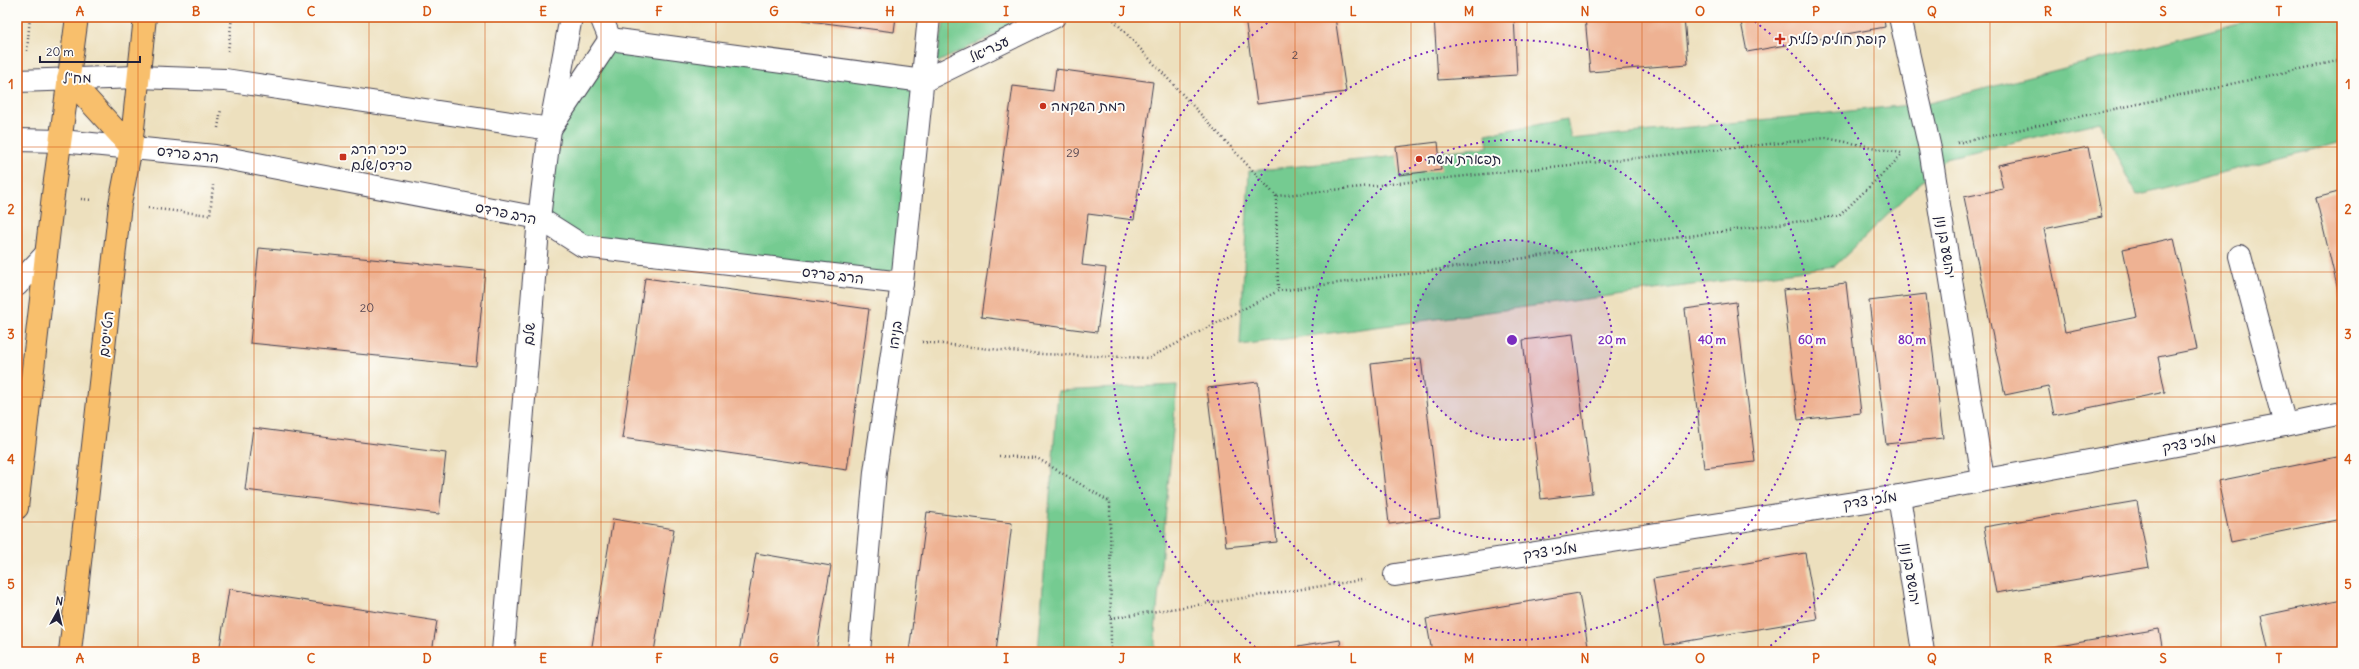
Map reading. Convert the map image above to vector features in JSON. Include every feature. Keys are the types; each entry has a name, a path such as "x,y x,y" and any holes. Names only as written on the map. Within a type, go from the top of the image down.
{"main road":[{"path":"17,508 46,254 77,17"},
{"name":"הטייסים","path":"70,652 120,204 131,147 145,17"},
{"path":"68,78 131,147"}],"street":[{"name":"שלם","path":"503,652 539,218 550,129 571,17"},
{"path":"601,17 610,39"},
{"name":"בניהו","path":"859,652 875,472 902,283 930,17"},
{"name":"עזריאל","path":"923,81 1054,17"},
{"name":"יהושע בן נון","path":"1900,17 1930,148 1983,479"},
{"path":"138,77 225,80 550,129 610,39"},
{"path":"610,39 923,81"},
{"name":"מח\"ל","path":"17,80 138,77"},
{"path":"17,140 61,141 131,147"},
{"name":"הרב פרדס","path":"131,147 214,156 539,218 583,246 902,283"},
{"path":"17,285 46,254"},
{"path":"2240,256 2285,425"},
{"name":"מלכי צדק","path":"1396,575 1899,496 1983,479 2285,425 2342,412"},
{"name":"יהושע בן נון","path":"1899,496 1923,652"}],"path":[{"path":"1111,17 1276,196 1278,291"},
{"path":"1930,148 2342,60"},
{"path":"894,339 1041,354 1149,358 1278,291 1839,216 1904,153 1826,138 1276,196"},
{"path":"999,456 1037,458 1110,502 1111,652"},
{"path":"1111,618 1396,575"}],"green space":[{"path":"945,17 1032,17 936,63"},
{"path":"2262,17 2342,17 2342,142 2136,195 2100,122 1946,158 1835,266 1240,345 1249,171 1488,147 1486,134 1567,119 1571,139 1929,103"},
{"path":"610,39 923,81 902,283 583,246 539,218 550,129"},
{"path":"1177,385 1155,633 1155,652 1038,652 1058,391"}],"building":[{"path":"779,17 896,17 894,32"},
{"path":"1245,17 1335,17 1346,92 1257,104"},
{"path":"1434,17 1514,17 1517,75 1438,80"},
{"path":"1585,17 1684,17 1688,64 1590,72"},
{"name":"קופת חולים כללית","path":"1740,17 1884,17 1885,27 1747,52"},
{"path":"1056,69 1153,82 1134,220 1088,214 1082,265 1106,268 1097,332 981,317 1013,86 1053,91"},
{"name":"תפארת משה","path":"1438,142 1441,170 1399,175 1396,147"},
{"path":"2088,147 2102,217 2044,229 2065,332 2137,317 2123,249 2174,238 2197,349 2158,357 2165,392 2054,415 2048,386 2005,395 1964,197 2003,189 1998,165"},
{"path":"2342,191 2342,303 2341,303 2316,198"},
{"path":"259,248 485,270 476,366 250,343"},
{"path":"645,278 869,309 847,470 622,438"},
{"path":"1846,283 1861,413 1798,420 1783,290"},
{"path":"1926,294 1943,438 1886,444 1869,301"},
{"path":"1736,302 1755,462 1704,468 1685,309"},
{"path":"1573,334 1592,493 1541,499 1523,340"},
{"path":"1421,358 1440,518 1389,524 1371,364"},
{"path":"1258,382 1277,542 1226,547 1207,388"},
{"path":"253,428 446,453 439,514 245,490"},
{"path":"2342,456 2342,519 2231,542 2218,481"},
{"path":"2137,501 2149,567 1996,593 1984,527"},
{"path":"927,512 1012,523 996,652 909,652"},
{"path":"613,519 674,529 654,652 591,652"},
{"path":"756,553 831,566 816,652 739,652"},
{"path":"1805,553 1817,619 1664,645 1653,579"},
{"path":"229,589 437,621 432,652 219,652"},
{"path":"1579,593 1589,652 1432,652 1426,619"},
{"path":"2342,599 2342,652 2269,652 2261,616"},
{"path":"2159,629 2163,652 2029,652 2029,651"},
{"path":"1340,640 1342,652 1274,652 1274,651"}],"place":[{"name":"קופת חולים כללית","path":"1780,39"},
{"name":"רמת השקמה","path":"1043,106"},
{"name":"כיכר הרב פרדס/שלם","path":"343,157"},
{"name":"תפארת משה","path":"1419,159"}]}
